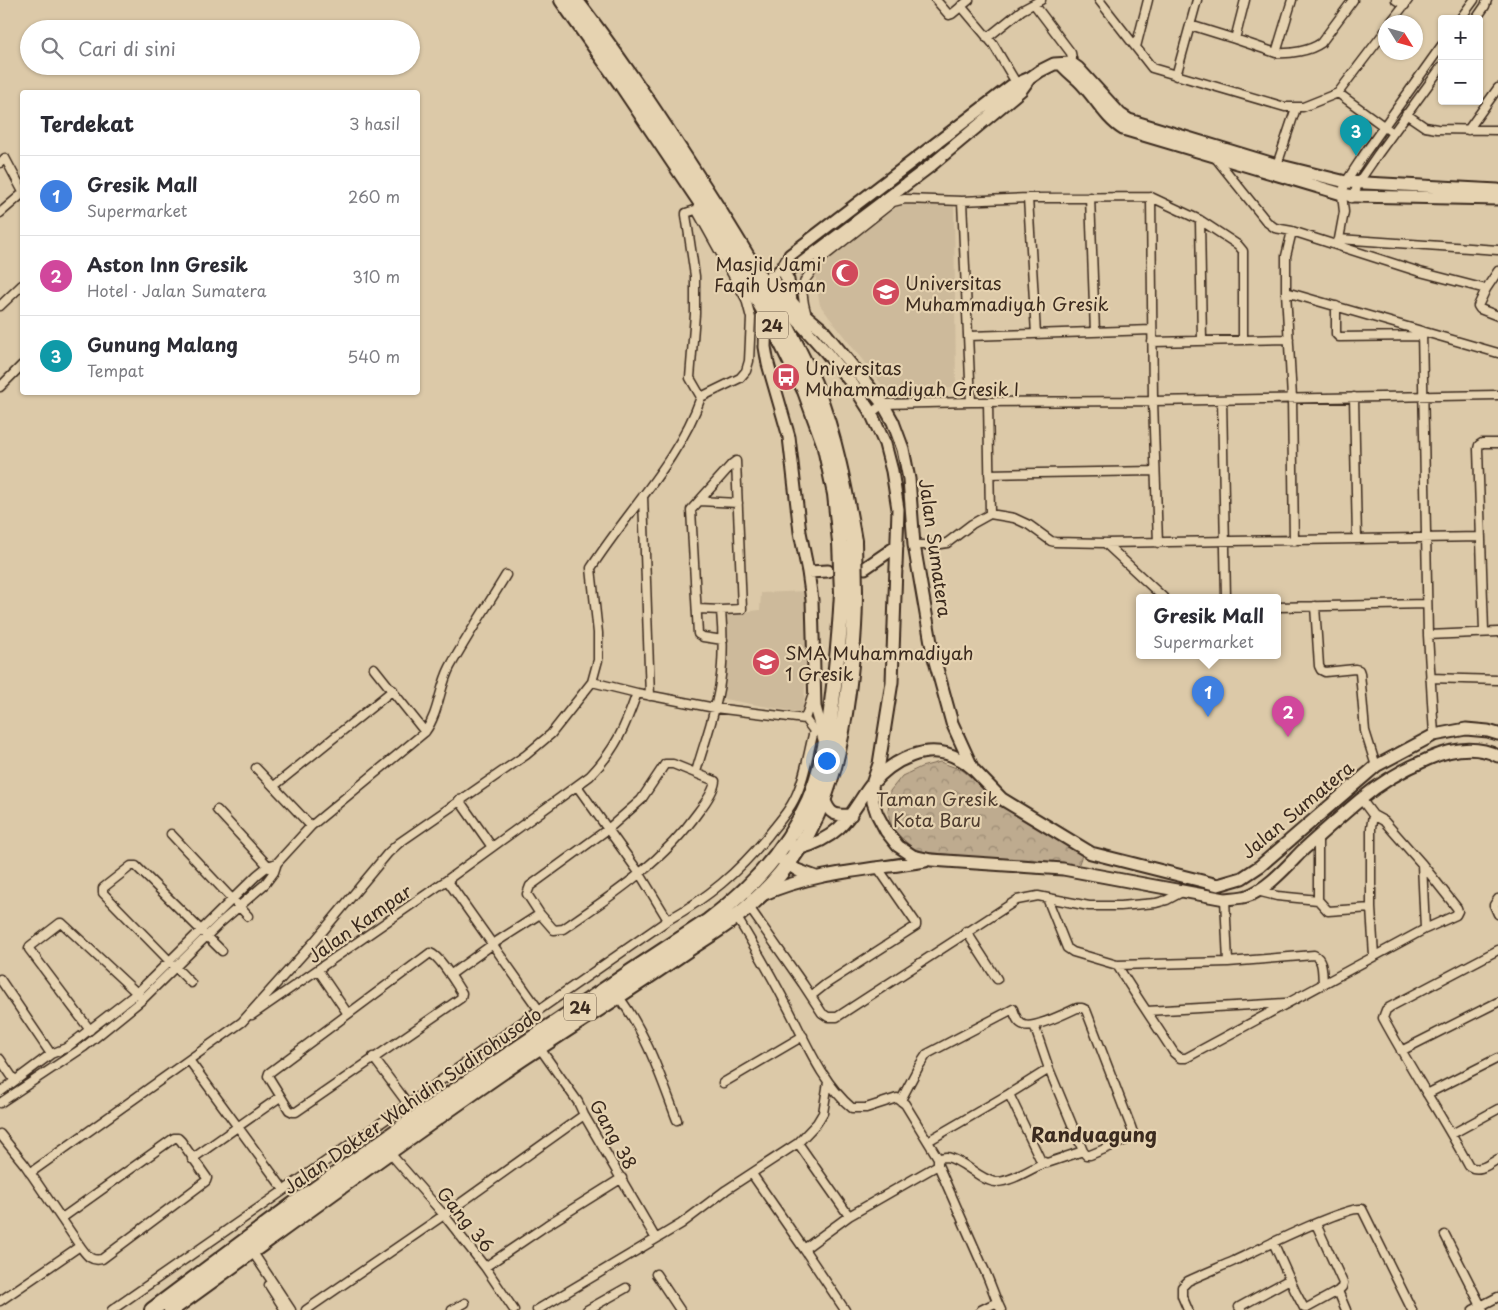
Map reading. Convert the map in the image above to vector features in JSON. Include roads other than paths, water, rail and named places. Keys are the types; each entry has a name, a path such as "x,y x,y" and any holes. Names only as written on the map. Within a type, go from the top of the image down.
{"highway":[{"name":"Jalan Dokter Wahidin Sudirohusodo","path":"562,0 618,68"},
{"name":"Jalan Dokter Wahidin Sudirohusodo","path":"152,1310 309,1193 422,1113 539,1047 736,916 754,902 773,882 782,860 824,798 838,752 853,651 848,593 848,506 834,442 816,386 776,305 767,279 657,126 576,0"},
{"name":"Jalan Dokter Wahidin Sudirohusodo","path":"657,126 700,209 766,312 805,391 824,443 847,542"},
{"name":"Jalan Dokter Wahidin Sudirohusodo","path":"792,846 818,777 834,690 839,639 848,593"},
{"name":"Jalan Dokter Wahidin Sudirohusodo","path":"171,1310 389,1152 501,1067 731,904 782,860"}],"main road":[{"path":"767,279 782,269 798,266 929,167 1019,86 1050,65 1056,64 1066,66 1086,76 1120,114 1129,120 1278,165 1352,183 1498,190"},
{"path":"1066,66 1114,122 1123,129 1213,155 1343,199 1354,196 1498,199"},
{"path":"782,269 790,255 1010,86 1019,86"},
{"path":"921,155 929,167"},
{"name":"Jalan Sumatera","path":"782,269 788,280 791,301 822,329 883,404 893,422 903,449 909,479 914,545 933,654 952,723 973,769 1002,799 1091,852 1218,885 1242,878 1260,866 1376,766 1434,735 1466,729 1498,734"},
{"name":"Jalan Sumatera","path":"767,279 778,288 785,306 825,350 871,412 885,444 892,470 898,509 892,682 878,764 872,784"},
{"path":"766,312 765,347 789,437 800,532 812,600 815,707 825,744"},
{"path":"864,568 898,546"},
{"path":"808,572 828,571"},
{"name":"Jalan Sumatera","path":"931,860 1063,869 1225,899 1248,896 1272,880 1318,836 1361,799 1390,778 1441,754 1462,749 1487,751 1498,756"},
{"path":"792,846 824,839 840,828 872,784 900,761 920,752 941,753 958,758 973,769"},
{"path":"872,784 873,802 886,831 898,846 913,856 931,860"},
{"path":"824,798 828,809 832,813 851,815"},
{"path":"782,860 797,870 816,877"},
{"path":"754,902 778,888 816,877 931,860"},
{"path":"1121,879 1126,862"}],"street":[{"path":"936,0 949,15 969,0"},
{"path":"1099,0 1152,68 1273,104 1296,108 1338,93 1378,40"},
{"path":"1136,47 1148,0"},
{"path":"1176,76 1196,0"},
{"path":"1235,39 1245,0"},
{"path":"1276,53 1292,0"},
{"path":"1190,25 1284,54 1315,47 1321,43 1353,0"},
{"path":"1396,0 1406,2 1396,15"},
{"path":"1463,15 1474,0"},
{"path":"1479,15 1487,0"},
{"path":"987,38 1022,10 1038,2 1070,53 1066,66"},
{"path":"961,6 987,38 1019,86"},
{"path":"1337,242 1343,199 1385,125 1438,50"},
{"path":"1354,196 1352,183 1438,71"},
{"path":"1468,130 1498,88"},
{"path":"1338,93 1393,132"},
{"path":"1278,165 1296,108"},
{"path":"1406,114 1425,126 1437,129 1498,130"},
{"path":"1213,155 1274,228 1337,242 1420,272 1486,289"},
{"path":"0,163 5,158 20,188"},
{"path":"0,213 20,194"},
{"path":"1090,197 1095,332"},
{"path":"1151,197 1153,401 1158,542"},
{"path":"807,316 802,290 805,280 821,259 893,202 905,199 962,201 1028,198 1151,197 1200,220 1238,245 1243,251 1243,340"},
{"path":"1028,198 1036,334"},
{"path":"962,201 971,402"},
{"path":"30,1173 242,1022 398,843 526,755 551,734 592,682 598,660 598,633 591,568 680,442 695,416 701,397 740,378 746,372 749,361 751,318 746,299 700,209 686,213 686,215 695,276 695,314 690,378 701,397"},
{"path":"1200,220 1202,341"},
{"path":"1292,232 1286,256 1286,292 1292,398 1294,540"},
{"path":"1337,242 1498,250"},
{"path":"1498,271 1478,306 1480,309 1498,316"},
{"path":"0,306 20,287"},
{"path":"1286,292 1422,334 1498,353"},
{"path":"1336,306 1336,334 1339,337 1422,334"},
{"path":"969,336 1152,330"},
{"path":"1422,334 1427,604 1434,735"},
{"path":"1152,342 1289,339"},
{"path":"0,387 20,367"},
{"path":"871,412 883,404 1498,395"},
{"path":"1354,397 1357,540"},
{"path":"1222,400 1226,594"},
{"path":"988,402 990,514"},
{"path":"1484,631 1478,449 1479,445 1482,444 1498,443"},
{"path":"698,610 742,609 736,461 691,510 699,635 723,640"},
{"path":"989,474 1155,471"},
{"path":"643,496 650,696"},
{"path":"699,501 738,503"},
{"path":"914,545 934,545 946,542 990,514 1014,518 1029,525 1055,542 1226,542 1482,537"},
{"path":"1105,543 1160,594"},
{"path":"204,933 265,884 274,872 277,863 311,826 425,732 431,723 442,684 450,667 506,575"},
{"path":"1281,607 1427,604"},
{"path":"1315,606 1319,666 1321,670 1325,672 1359,670 1365,731 1376,766"},
{"path":"696,772 720,684 723,640 722,610"},
{"path":"1428,635 1484,631 1498,632"},
{"path":"374,668 425,732"},
{"path":"1430,678 1498,680"},
{"path":"112,1310 668,920 711,893 733,875 782,818 794,800 800,785 814,731 805,719 715,708 650,696 592,682"},
{"path":"274,786 393,690"},
{"path":"805,719 814,692"},
{"name":"Jalan Kampar","path":"242,1022 448,880 590,776 609,754 626,724 637,693"},
{"path":"666,764 673,764 696,772 715,781 708,799 691,823 665,852 640,874 563,929 554,930 540,914 527,894 530,886 608,828 641,800 666,764"},
{"path":"256,768 311,826"},
{"path":"577,786 640,874 668,920"},
{"path":"1117,965 1174,1053 1180,1058 1186,1058 1374,956 1456,915 1457,908 1422,864 1384,821 1373,815 1361,799"},
{"path":"459,800 492,847"},
{"path":"217,810 274,872"},
{"path":"1373,815 1371,828 1371,908 1374,956"},
{"path":"171,834 248,916"},
{"path":"1318,836 1318,900"},
{"path":"0,1103 72,1056 144,999 173,964 204,933 233,899 268,866 277,863"},
{"path":"1422,864 1425,929"},
{"path":"191,983 103,893 103,888 131,866 136,866 222,952"},
{"path":"811,996 826,984 916,926 916,923 878,868"},
{"path":"448,880 539,1010"},
{"path":"754,902 822,1013 828,1017 837,1017 1017,900 1038,896 1089,906 1120,906 1156,903 1184,891"},
{"path":"1256,891 1277,896 1318,900 1328,911 1371,908"},
{"path":"1047,898 1069,950 1117,965 1228,962 1314,955 1320,960 1323,984"},
{"path":"1225,899 1228,962"},
{"path":"1498,899 1494,905 1498,914"},
{"path":"450,975 493,944 540,914"},
{"path":"736,916 828,1082 841,1098 852,1108 866,1108 897,1098 901,1100 928,1141 1001,1310"},
{"path":"90,1030 30,950 30,946 61,923 144,999"},
{"path":"966,932 997,979"},
{"path":"1498,950 1386,1010 1383,1018 1470,1166 1474,1169 1480,1168 1498,1159"},
{"path":"430,954 434,955 450,975 462,994 461,998 296,1112 290,1110 280,1097 268,1073 430,954"},
{"path":"0,1092 52,1054 66,1048 173,964"},
{"path":"318,970 348,1014"},
{"path":"0,979 52,1054"},
{"path":"618,996 649,1048 677,1120"},
{"path":"1401,1051 1498,1002"},
{"path":"1147,1011 1287,1003"},
{"path":"901,1100 927,1054 1013,1009 1022,1024 1034,1026 1077,1008 1082,1008 1086,1010 1133,1133 1131,1138 1086,1155 1049,1069 1034,1026"},
{"path":"723,1083 803,1036"},
{"name":"Gang 38","path":"539,1047 578,1102 656,1239"},
{"path":"66,1048 72,1056"},
{"path":"373,1057 408,1104"},
{"path":"1427,1094 1498,1058"},
{"path":"0,1059 15,1081"},
{"path":"190,1060 284,1190"},
{"path":"928,1141 1049,1069"},
{"path":"537,1310 680,1224 726,1190 798,1143 817,1123 823,1113 828,1082"},
{"path":"1009,1094 1041,1161 1044,1163"},
{"path":"192,1159 280,1097"},
{"path":"1452,1134 1498,1109"},
{"path":"306,1310 584,1115"},
{"path":"0,1134 30,1173 80,1246 90,1258 97,1260 102,1259 206,1181 206,1177 178,1138 174,1138 62,1218"},
{"path":"798,1143 848,1216"},
{"path":"804,1249 848,1216 947,1157 965,1165 982,1177 995,1182 1006,1180 1044,1163 1083,1151"},
{"name":"Gang 36","path":"389,1152 444,1215 485,1267 514,1310"},
{"path":"752,1174 804,1249 842,1309"},
{"path":"485,1267 622,1178"},
{"path":"1188,1310 1182,1296 1182,1286 1188,1281 1273,1242 1356,1208 1362,1209 1412,1310"},
{"path":"1273,1242 1304,1308 1307,1308 1342,1287 1342,1283 1316,1224"},
{"path":"1445,1235 1482,1308"},
{"path":"0,1301 80,1246"},
{"path":"250,1253 285,1310"},
{"path":"250,1253 291,1310"},
{"path":"656,1274 680,1310"},
{"path":"1238,1309 1290,1279"},
{"path":"588,1310 626,1288"},
{"path":"1338,1291 1346,1310"},
{"path":"1473,1310 1482,1308 1498,1297"},
{"path":"981,1310 997,1302"},
{"path":"452,1310 464,1303"}],"place":[{"name":"Gunung Malang","path":"1356,156"},
{"name":"Masjid Jami' Faqih Usman","path":"845,273"},
{"name":"Universitas Muhammadiyah Gresik","path":"886,292"},
{"name":"Universitas Muhammadiyah Gresik I","path":"786,377"},
{"name":"SMA Muhammadiyah 1 Gresik","path":"766,662"},
{"name":"Gresik Mall","path":"1208,717"},
{"name":"Aston Inn Gresik","path":"1288,737"}],"district":[{"name":"Randuagung","path":"1094,1134"}],"park label":[{"name":"Taman Gresik Kota Baru","path":"937,808"}]}
